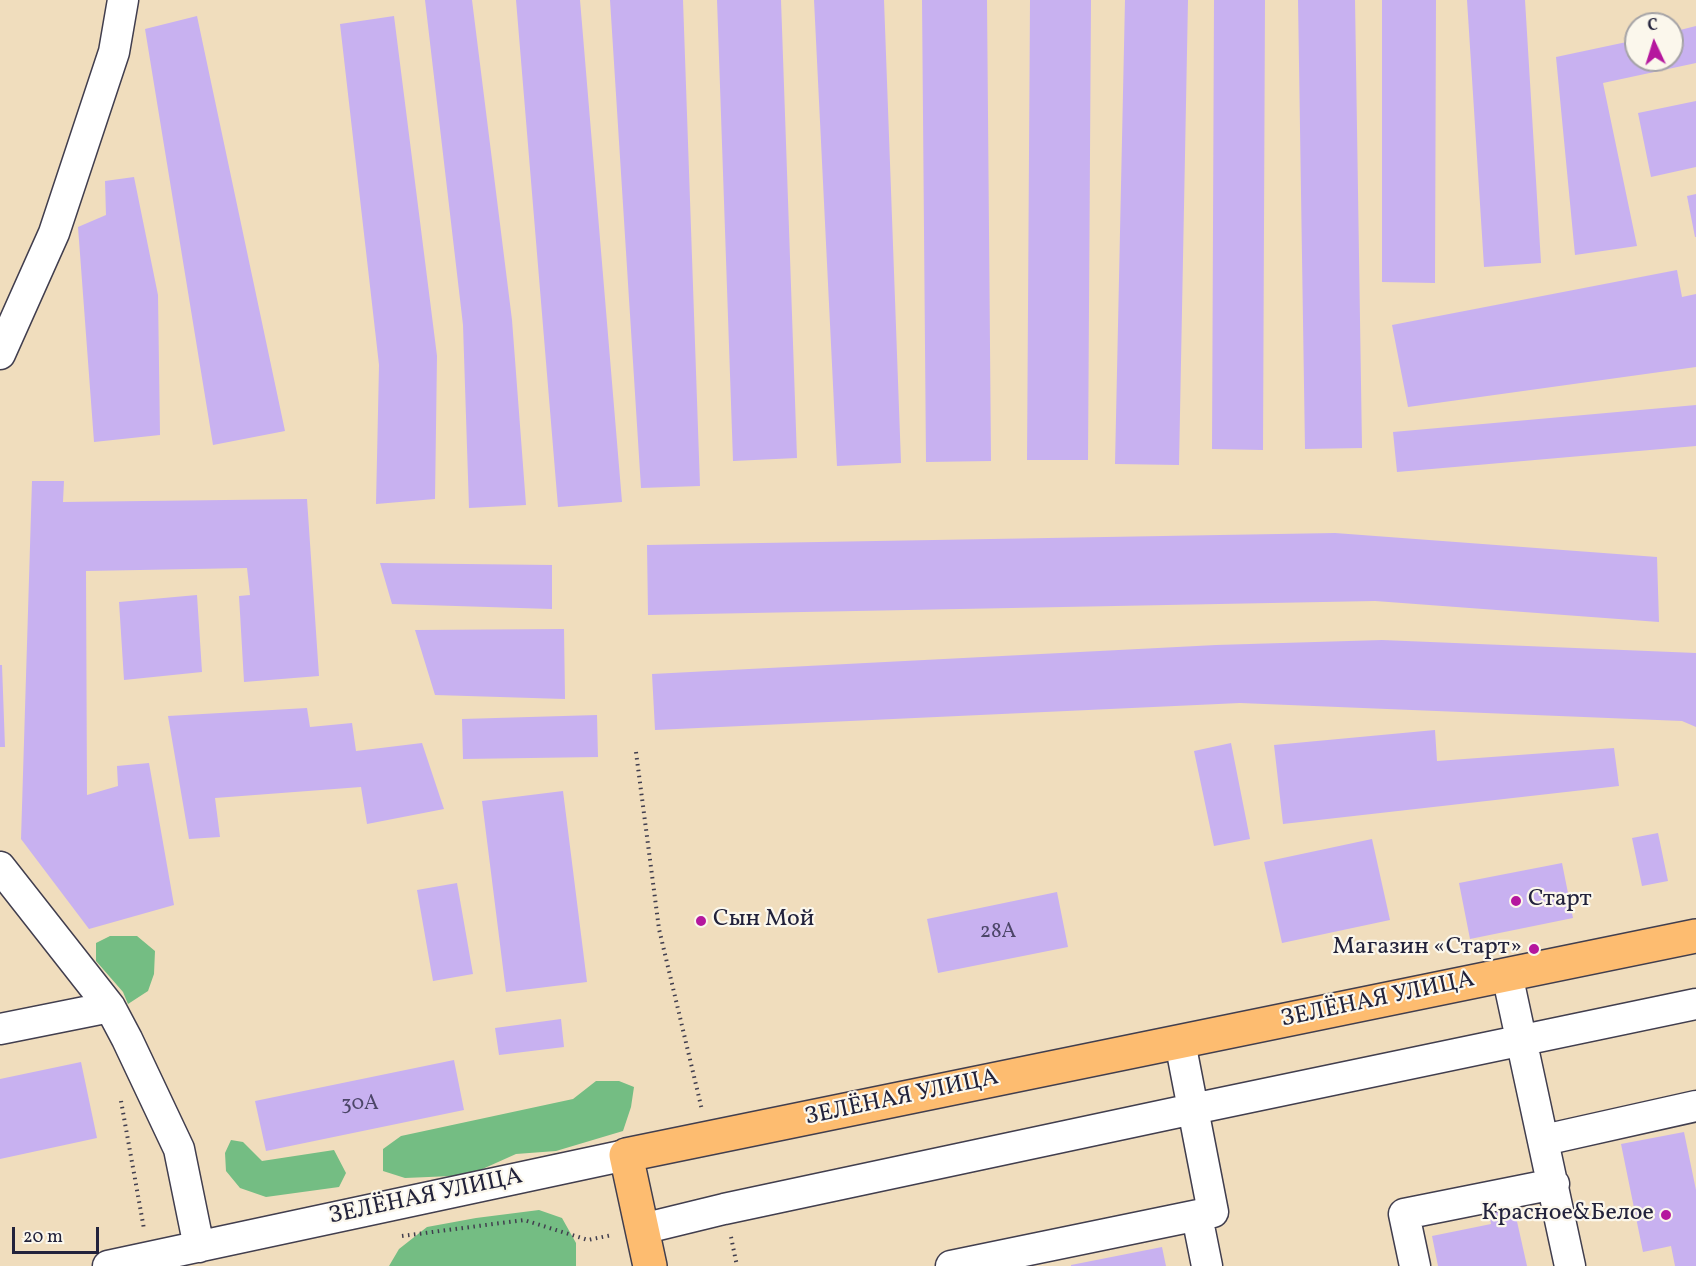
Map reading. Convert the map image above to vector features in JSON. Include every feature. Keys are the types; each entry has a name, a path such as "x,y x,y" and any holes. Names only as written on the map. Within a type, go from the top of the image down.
{"main road":[{"name":"ЗЕЛЁНАЯ УЛИЦА","path":"626,1155 1696,936"},
{"path":"626,1155 650,1266"}],"street":[{"path":"0,354 54,233 114,52 123,0"},
{"path":"0,867 110,1007 127,1039 178,1149 199,1247"},
{"path":"1507,975 1570,1266"},
{"path":"642,1229 724,1209 1193,1109 1696,1005"},
{"path":"0,1029 110,1007"},
{"path":"951,1266 1214,1212 1180,1042"},
{"path":"1544,1140 1696,1106"},
{"name":"ЗЕЛЁНАЯ УЛИЦА","path":"108,1266 626,1155"},
{"path":"1414,1266 1404,1214 1554,1184"},
{"path":"1197,1216 1207,1266"}],"path":[{"path":"636,752 659,929 708,1138"},
{"path":"121,1096 149,1257"},
{"path":"398,1236 524,1220 588,1240 642,1229"}],"green space":[{"path":"110,936 137,936 155,951 154,974 148,991 128,1004 123,992 96,961 96,943"},
{"path":"596,1081 619,1081 634,1087 631,1107 623,1131 556,1151 516,1154 478,1171 452,1176 405,1178 383,1171 383,1149 401,1136 573,1099"},
{"path":"231,1140 243,1142 262,1161 334,1150 346,1173 339,1187 266,1197 240,1188 226,1171 225,1153"},
{"path":"539,1210 562,1218 576,1243 576,1266 389,1266 399,1249 427,1227"}],"building":[{"path":"425,0 472,0 512,320 526,505 469,508 463,325"},
{"path":"516,0 580,0 622,502 558,507"},
{"path":"610,0 683,0 700,486 641,488"},
{"path":"717,0 781,0 797,458 733,461"},
{"path":"814,0 884,0 901,463 837,466"},
{"path":"922,0 987,0 991,461 926,462"},
{"path":"1030,0 1091,0 1088,460 1027,460"},
{"path":"1125,0 1188,0 1179,465 1115,464"},
{"path":"1214,0 1265,0 1263,450 1212,449"},
{"path":"1298,0 1355,0 1362,448 1305,449"},
{"path":"1382,0 1436,0 1435,283 1382,282"},
{"path":"1467,0 1525,0 1541,263 1484,267"},
{"path":"197,16 285,431 213,445 145,29"},
{"path":"394,16 437,356 435,499 376,504 379,365 340,24"},
{"path":"1696,26 1696,63 1684,66 1684,29"},
{"path":"1624,43 1624,72 1654,72 1603,83 1637,246 1575,255 1556,57"},
{"path":"1696,101 1696,167 1651,177 1638,113"},
{"path":"134,177 158,295 160,435 94,442 78,227 106,215 105,181"},
{"path":"1696,194 1696,237 1695,237 1687,196"},
{"path":"1677,270 1682,297 1696,294 1696,367 1408,407 1392,325"},
{"path":"1696,405 1696,446 1397,472 1393,432"},
{"path":"32,481 64,481 63,502 307,499 319,676 244,682 239,596 250,595 247,568 86,571 87,795 118,786 117,766 149,763 174,905 89,929 21,839"},
{"path":"1335,533 1657,557 1659,622 1375,601 648,615 647,545"},
{"path":"380,563 552,565 552,609 392,604"},
{"path":"197,595 202,672 124,680 119,602"},
{"path":"564,629 565,699 435,695 415,630"},
{"path":"1382,640 1696,653 1696,727 1682,721 1240,703 655,730 652,674 1216,645"},
{"path":"0,665 2,665 5,747 0,747"},
{"path":"307,708 310,727 352,723 356,751 422,743 444,809 367,824 361,787 215,798 220,837 189,839 168,716"},
{"path":"597,715 598,757 463,759 462,719"},
{"path":"1435,730 1437,761 1614,748 1619,786 1283,824 1274,745"},
{"path":"1231,743 1250,839 1214,846 1194,751"},
{"path":"563,791 587,982 506,992 482,801"},
{"path":"1658,833 1668,881 1642,886 1632,838"},
{"path":"1372,839 1390,920 1282,943 1264,862"},
{"name":"Старт","path":"1562,863 1573,918 1470,939 1459,883"},
{"path":"457,883 473,974 433,981 417,890"},
{"path":"1057,892 1068,947 938,973 927,919"},
{"path":"561,1019 564,1047 499,1055 495,1028"},
{"path":"454,1060 464,1110 266,1151 255,1101"},
{"path":"81,1062 97,1138 0,1159 0,1079"},
{"name":"Красное&Белое","path":"1684,1132 1696,1190 1696,1266 1675,1266 1671,1246 1643,1252 1621,1144"},
{"path":"1514,1208 1527,1266 1438,1266 1432,1236 1491,1224 1489,1213"},
{"path":"1162,1247 1166,1266 1071,1266 1071,1265"}],"place":[{"name":"Старт","path":"1516,901"},
{"name":"Сын Мой","path":"701,921"},
{"name":"Магазин «Старт»","path":"1534,949"},
{"name":"Красное&Белое","path":"1666,1215"}]}
